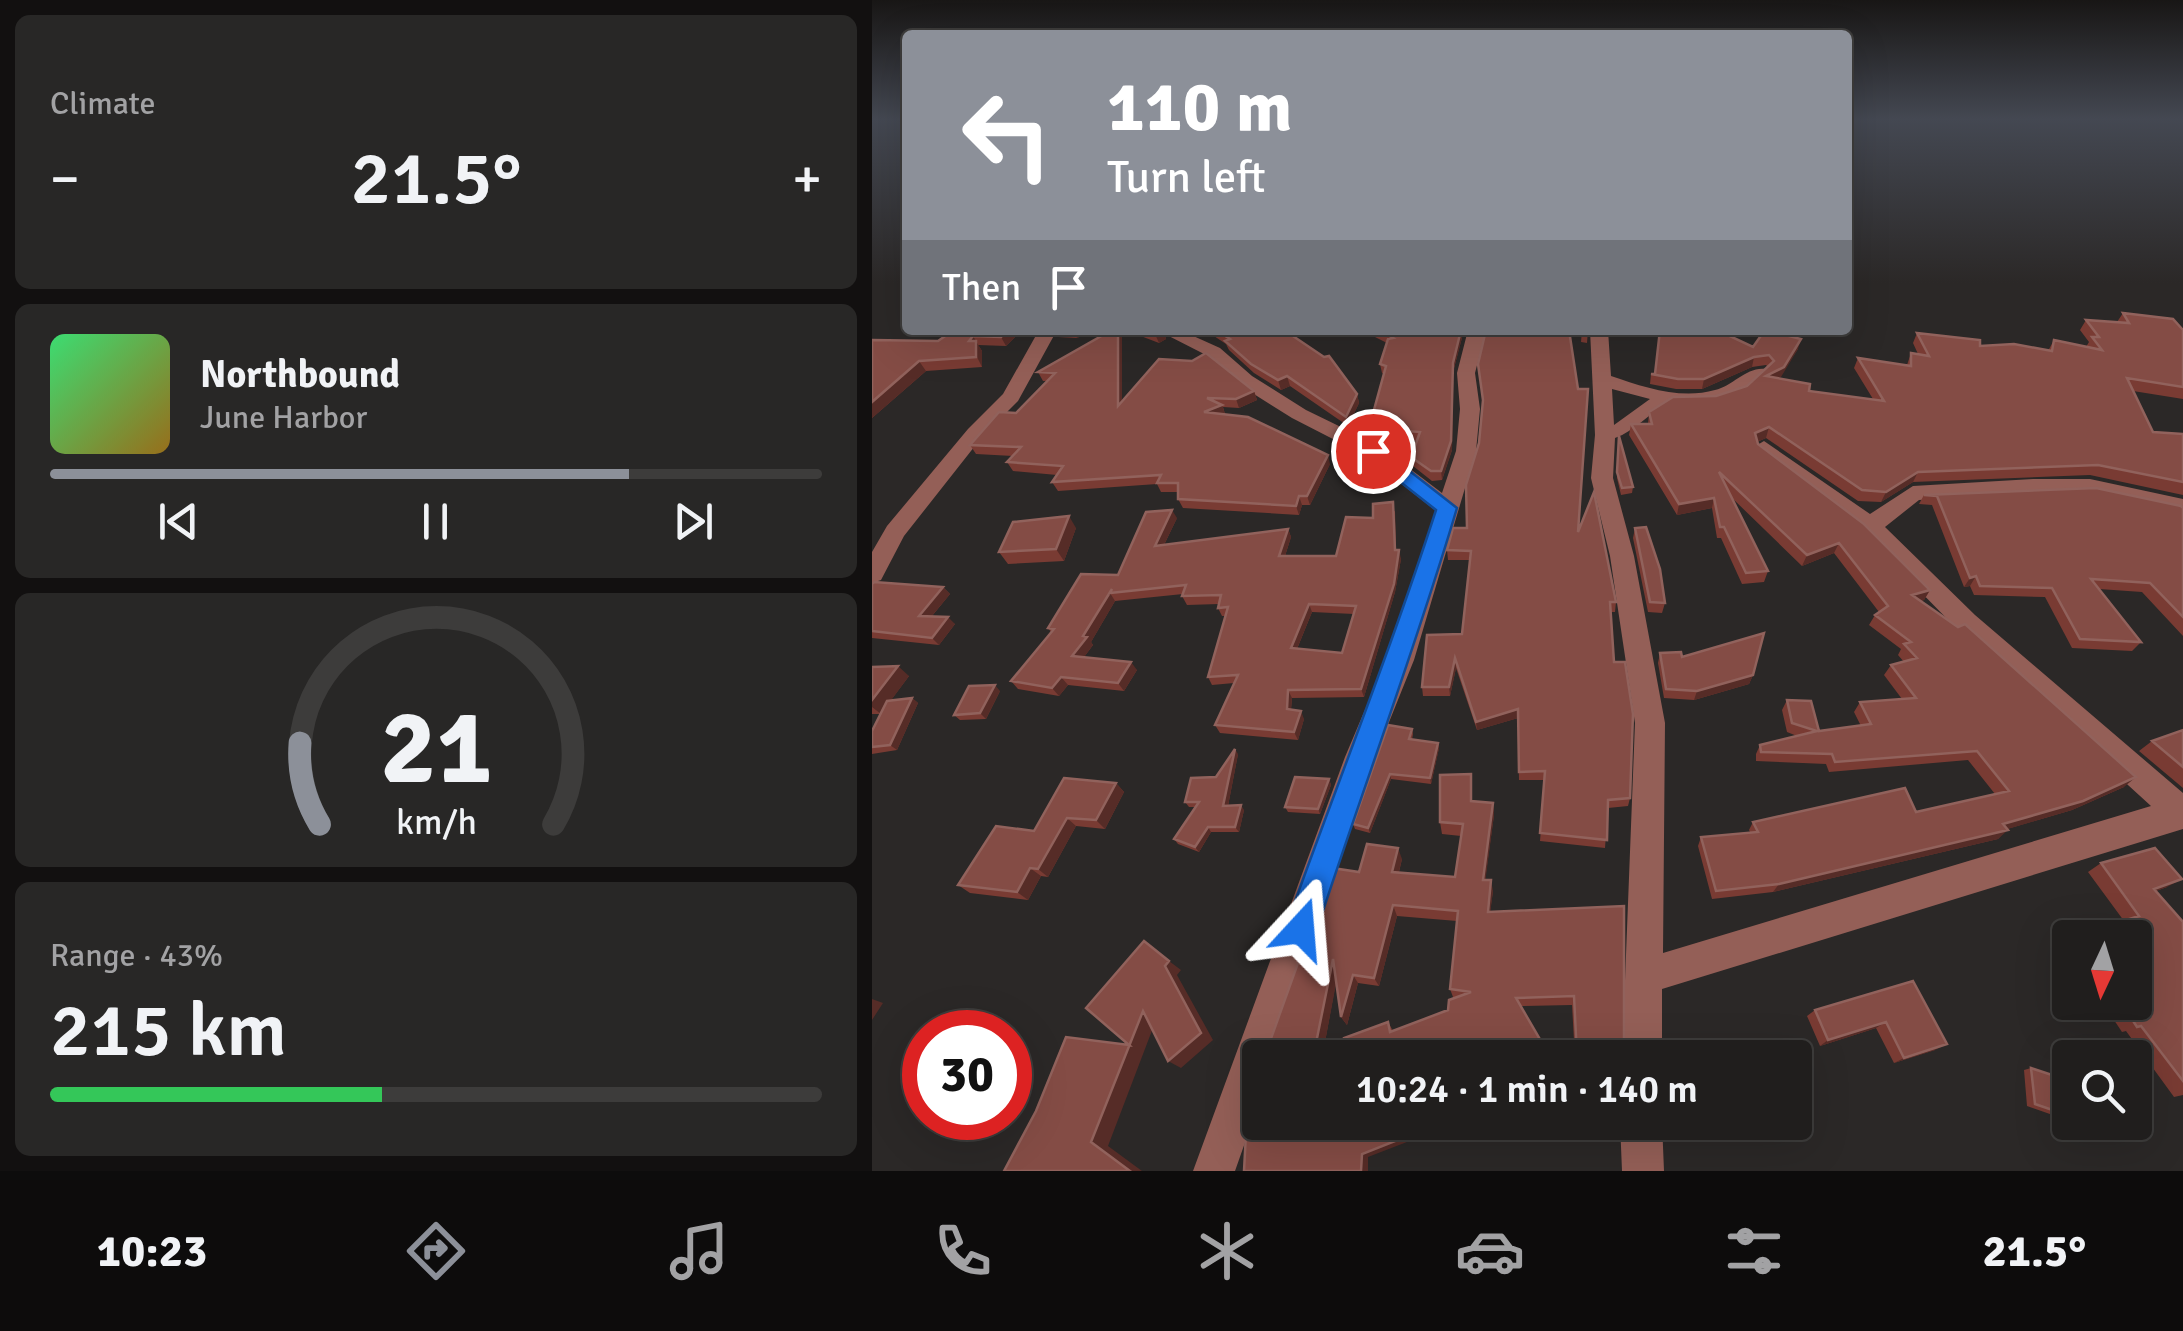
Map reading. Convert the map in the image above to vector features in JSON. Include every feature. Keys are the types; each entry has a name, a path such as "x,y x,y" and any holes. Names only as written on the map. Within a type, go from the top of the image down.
{"street":[{"path":"872,574 895,532 1017,384 1045,335"},
{"path":"1177,335 1214,352 1245,380 1299,414 1373,451 1446,508"},
{"path":"1214,1171 1360,757 1400,660 1466,451 1470,409 1466,373 1476,335"},
{"path":"1598,335 1605,436 1602,478 1622,556 1650,723 1642,1040"},
{"path":"1017,384 1055,363"},
{"path":"1600,378 1664,398 1720,398 1747,385 1760,373"},
{"path":"1605,436 1624,428 1664,398"},
{"path":"1764,447 1870,526 1966,622 2181,813"},
{"path":"1870,526 1914,494 2034,486 2090,486 2182,507"},
{"path":"1643,977 2181,813"},
{"path":"1641,1140 1642,1171"}],"building":[{"path":"2123,313 2173,319 2183,330 2183,387 2127,378 2153,432 2183,434 2183,482 2098,465 1918,472 1886,492 1862,490 1769,427 1755,433 1758,444 1864,524 1930,590 1912,595 1958,627 1965,624 2136,777 2083,801 2003,824 2008,830 1779,884 1716,891 1701,837 1758,832 1753,822 1905,788 1916,812 2009,791 1977,751 1835,762 1832,754 1761,752 1760,745 1817,731 1792,723 1787,700 1811,701 1819,731 1871,724 1860,702 1916,698 1891,665 1917,658 1904,644 1911,642 1875,615 1888,606 1839,543 1807,555 1719,472 1768,571 1746,573 1724,527 1720,527 1714,498 1679,504 1631,424 1652,424 1649,412 1673,397 1716,396 1747,386 1774,361 1769,355 1754,357 1704,379 1651,374 1655,374 1659,335 1728,335 1753,347 1761,335 1801,339 1784,367 1766,376 1810,384 1809,391 1884,401 1858,358 1911,366 1911,353 1929,356 1917,333 1980,340 1980,346 2014,344 2052,351 2054,340 2102,350 2092,337 2099,337 2086,320 2129,323"},
{"path":"947,335 1003,335 973,336 969,341 976,341 976,357 919,361 872,402 872,340 938,341"},
{"path":"1103,335 1118,335 1118,406 1159,359 1192,361 1206,353 1254,391 1236,399 1207,398 1222,405 1204,412 1248,417 1328,455 1307,496 1299,496 1296,506 1178,499 1178,483 1157,483 1161,475 1052,482 1063,466 1007,462 1021,447 970,445 999,412 1016,413 1055,373 1038,372"},
{"path":"1224,335 1291,335 1324,357 1329,356 1357,394 1346,417 1287,376 1278,380 1251,364 1225,341 1230,339"},
{"path":"1387,335 1460,335 1453,363 1451,441 1441,471 1431,471 1411,457 1420,432 1369,428 1386,366 1380,364 1388,339 1393,338"},
{"path":"1485,335 1570,335 1578,389 1588,389 1578,532 1594,492 1616,602 1610,602 1614,662 1625,662 1633,714 1630,798 1608,800 1607,840 1540,833 1545,771 1519,772 1518,709 1476,722 1455,658 1449,687 1422,687 1427,635 1462,634 1471,551 1447,550 1453,528 1467,528 1466,485 1479,443 1483,400 1478,364"},
{"path":"1619,436 1633,487 1622,488 1617,472"},
{"path":"2096,488 2183,508 2183,617 2150,583 2091,579 2141,642 2080,639 2052,588 1980,586 1976,576 1970,578 1937,496 1924,495"},
{"path":"1393,502 1395,550 1399,550 1394,584 1361,689 1288,690 1287,709 1301,711 1294,732 1215,725 1238,675 1208,677 1228,607 1218,608 1221,595 1182,596 1186,585 1110,593 1112,589 1083,636 1087,637 1072,656 1131,662 1118,683 1061,677 1052,688 1011,681 1054,629 1048,628 1081,574 1118,575 1146,512 1172,510 1155,546 1288,529 1279,556 1336,556 1346,517 1373,518 1373,504","holes":["1309,604 1356,606 1342,653 1291,648"]},
{"path":"1069,516 1056,549 999,552 1013,522"},
{"path":"1646,527 1660,569 1665,603 1650,602 1635,528"},
{"path":"874,582 943,587 919,616 948,617 932,638 872,631"},
{"path":"1764,633 1753,675 1697,691 1666,689 1660,653 1681,652 1682,657"},
{"path":"898,666 872,700 872,667"},
{"path":"995,685 980,713 954,715 969,686"},
{"path":"912,698 890,745 872,747 872,731 887,701"},
{"path":"1388,725 1412,729 1409,739 1438,743 1430,778 1390,774 1368,828 1353,824"},
{"path":"2183,730 2183,767 2152,741"},
{"path":"1235,749 1223,806 1241,805 1235,827 1208,827 1195,847 1174,839 1199,802 1185,802 1191,778 1216,777"},
{"path":"1471,774 1471,801 1493,803 1483,880 1491,880 1488,912 1624,906 1624,1040 1576,1040 1574,996 1516,998 1540,1040 1344,1040 1388,1022 1390,1032 1448,1010 1449,1000 1471,992 1450,989 1458,911 1393,905 1374,978 1353,975 1341,1017 1333,959 1317,1040 1270,1040 1332,868 1359,872 1367,844 1398,848 1392,872 1455,877 1463,824 1440,822 1440,775"},
{"path":"1295,777 1329,779 1318,809 1285,807"},
{"path":"1064,778 1116,783 1096,820 1067,818 1038,869 1030,868 1017,892 958,885 996,826 1034,831"},
{"path":"2155,848 2182,879 2154,889 2183,922 2183,1081 2133,1020 2152,1020 2152,920 2126,920 2139,916 2101,863"},
{"path":"1144,941 1169,961 1165,966 1201,1033 1168,1061 1143,1011 1091,1142 1130,1171 1004,1171 1021,1140 1032,1140 1032,1118 1066,1037 1129,1045 1086,1008"},
{"path":"1913,981 1947,1044 1904,1058 1886,1022 1828,1040 1815,1010"},
{"path":"2031,1068 2052,1075 2052,1110 2035,1104"},
{"path":"1246,1140 1397,1140 1362,1154 1361,1171 1244,1171"}],"route":[{"path":"1301,929 1360,757 1400,660 1446,508 1373,451"}]}
